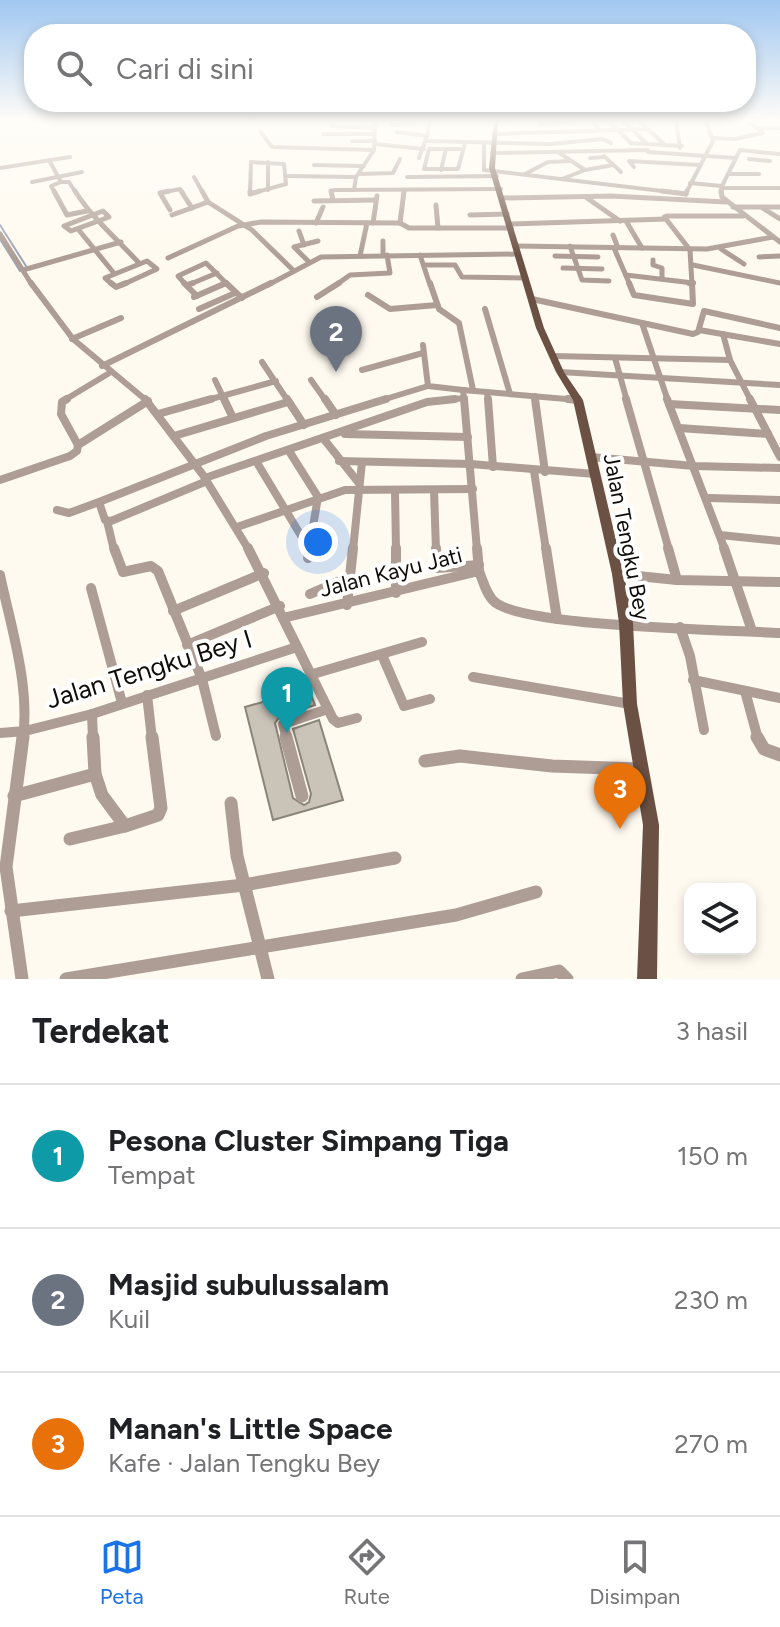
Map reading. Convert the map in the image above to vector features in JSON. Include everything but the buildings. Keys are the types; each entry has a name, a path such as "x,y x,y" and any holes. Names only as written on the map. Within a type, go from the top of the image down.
{"main road":[{"name":"Jalan Tengku Bey","path":"495,166 540,328 560,372 578,400 618,574 626,623 630,704 651,825 647,979"}],"street":[{"path":"31,166 41,180"},
{"path":"52,166 61,182"},
{"path":"250,166 249,192 286,185 284,166"},
{"path":"268,166 268,190"},
{"path":"321,166 364,166"},
{"path":"354,190 357,175 364,166"},
{"path":"287,176 394,172 398,166"},
{"path":"425,166 424,169 441,170 458,169 459,166"},
{"path":"441,170 442,166"},
{"path":"483,166 483,169 496,173"},
{"path":"524,174 541,166"},
{"path":"578,166 585,170"},
{"path":"561,179 605,166"},
{"path":"614,166 621,172"},
{"path":"648,171 651,166"},
{"path":"686,194 699,166"},
{"path":"732,166 722,187 726,202 780,242"},
{"path":"32,182 82,172"},
{"path":"407,177 524,174 686,194 693,201"},
{"path":"728,174 759,174"},
{"path":"194,177 208,202 245,224 294,271"},
{"path":"88,213 64,225 69,231 101,222 109,217 105,212 88,213 67,215 51,186 69,182 88,213 101,222 139,263"},
{"path":"690,183 780,188"},
{"path":"149,195 180,189 192,208"},
{"path":"333,200 332,190 404,191 506,211"},
{"path":"360,256 378,191"},
{"path":"400,223 404,191"},
{"path":"160,193 171,213 208,202"},
{"path":"587,197 623,221 642,248"},
{"path":"470,215 587,197 726,202"},
{"path":"314,201 376,200"},
{"path":"436,205 438,228"},
{"path":"316,223 323,207"},
{"path":"732,207 780,207"},
{"path":"763,208 778,217"},
{"path":"478,209 623,221 666,219"},
{"path":"168,258 245,224 283,220 400,223 407,228 463,228 506,211"},
{"path":"666,219 664,217 667,216 743,216"},
{"path":"666,219 690,250 695,301"},
{"path":"463,228 464,237"},
{"path":"78,229 113,272"},
{"path":"299,231 304,245"},
{"path":"0,234 72,339 148,401 206,480 264,573 334,722 357,718"},
{"path":"613,235 636,296 691,304 695,301"},
{"path":"102,366 239,295 323,256 420,255 570,246 690,250 720,248 773,237"},
{"path":"309,262 294,248 318,241"},
{"path":"317,297 350,275 390,273 383,241"},
{"path":"23,270 121,242"},
{"path":"570,246 583,280 609,281"},
{"path":"720,248 744,264"},
{"path":"420,255 437,305 459,323 473,390"},
{"path":"555,256 598,257"},
{"path":"759,257 780,256"},
{"path":"653,260 653,265 662,268 662,278"},
{"path":"149,261 157,269 116,287 105,278 139,263 149,261"},
{"path":"226,283 194,297 178,276 204,264 217,273 239,295"},
{"path":"424,265 455,265 462,277 526,278"},
{"path":"693,265 780,283"},
{"path":"563,268 602,269"},
{"path":"187,285 217,273"},
{"path":"626,275 693,283"},
{"path":"199,309 239,295"},
{"path":"368,295 390,309 437,305"},
{"path":"532,299 693,334 699,330 704,311 704,305 695,301"},
{"path":"485,309 510,394"},
{"path":"704,311 780,328"},
{"path":"72,339 121,318"},
{"path":"642,323 669,404 708,498 752,631"},
{"path":"699,330 780,344"},
{"path":"723,334 740,382 780,457"},
{"path":"362,370 423,349 428,386"},
{"path":"553,356 730,360"},
{"path":"615,358 677,580"},
{"path":"262,362 304,425"},
{"path":"0,480 77,451 78,445 61,414 62,402 111,372"},
{"path":"560,372 780,385"},
{"path":"215,380 233,418"},
{"path":"311,380 336,415"},
{"path":"158,414 276,381"},
{"path":"57,510 69,513 193,463 428,386 464,394"},
{"path":"107,521 256,461 427,402 473,390 578,400"},
{"path":"487,392 493,467"},
{"path":"434,490 437,568 479,568 464,394"},
{"path":"535,396 545,472"},
{"path":"78,445 148,401"},
{"path":"174,436 288,402"},
{"path":"669,404 780,410"},
{"path":"679,428 768,434"},
{"path":"339,433 468,437"},
{"path":"323,438 358,486"},
{"path":"256,461 308,554 318,497 289,451"},
{"path":"591,457 694,466 780,468"},
{"path":"339,461 471,464 595,474"},
{"path":"347,605 362,462"},
{"path":"534,471 557,619"},
{"path":"237,527 318,497 358,486 395,491 473,489"},
{"path":"395,491 396,593"},
{"path":"708,498 780,500"},
{"path":"99,502 121,570 127,572 155,567 202,679 216,736"},
{"path":"720,535 780,541"},
{"name":"Jalan Kayu Jati","path":"287,617 396,593 479,568 492,601 499,607 557,619 780,633"},
{"path":"173,611 264,573"},
{"path":"618,574 677,580 780,582"},
{"path":"310,594 349,577"},
{"path":"0,579 23,682 25,731 0,733"},
{"path":"91,588 122,703"},
{"path":"187,645 280,606"},
{"path":"680,627 690,656 704,730"},
{"path":"313,674 422,642"},
{"name":"Jalan Tengku Bey I","path":"22,979 3,868 25,731 92,714 297,647"},
{"path":"382,655 404,706 430,699"},
{"path":"473,677 630,704"},
{"path":"693,680 780,698"},
{"path":"745,691 759,743 769,752 780,755"},
{"path":"70,839 158,815 161,808 147,695"},
{"path":"302,796 283,724 328,709"},
{"path":"92,714 95,774 102,795 125,826"},
{"path":"425,761 460,756 552,766 639,769"},
{"path":"14,796 95,774"},
{"path":"231,803 244,885 268,979"},
{"path":"11,911 244,885 395,858"},
{"path":"66,979 456,915 536,892"},
{"path":"522,979 559,971 567,979"}],"waterway":[{"path":"0,225 26,266"},
{"path":"0,239 20,271"}],"place":[{"name":"Masjid subulussalam","path":"336,372"},
{"name":"Pesona Cluster Simpang Tiga","path":"287,733"},
{"name":"Manan's Little Space","path":"620,829"}]}
